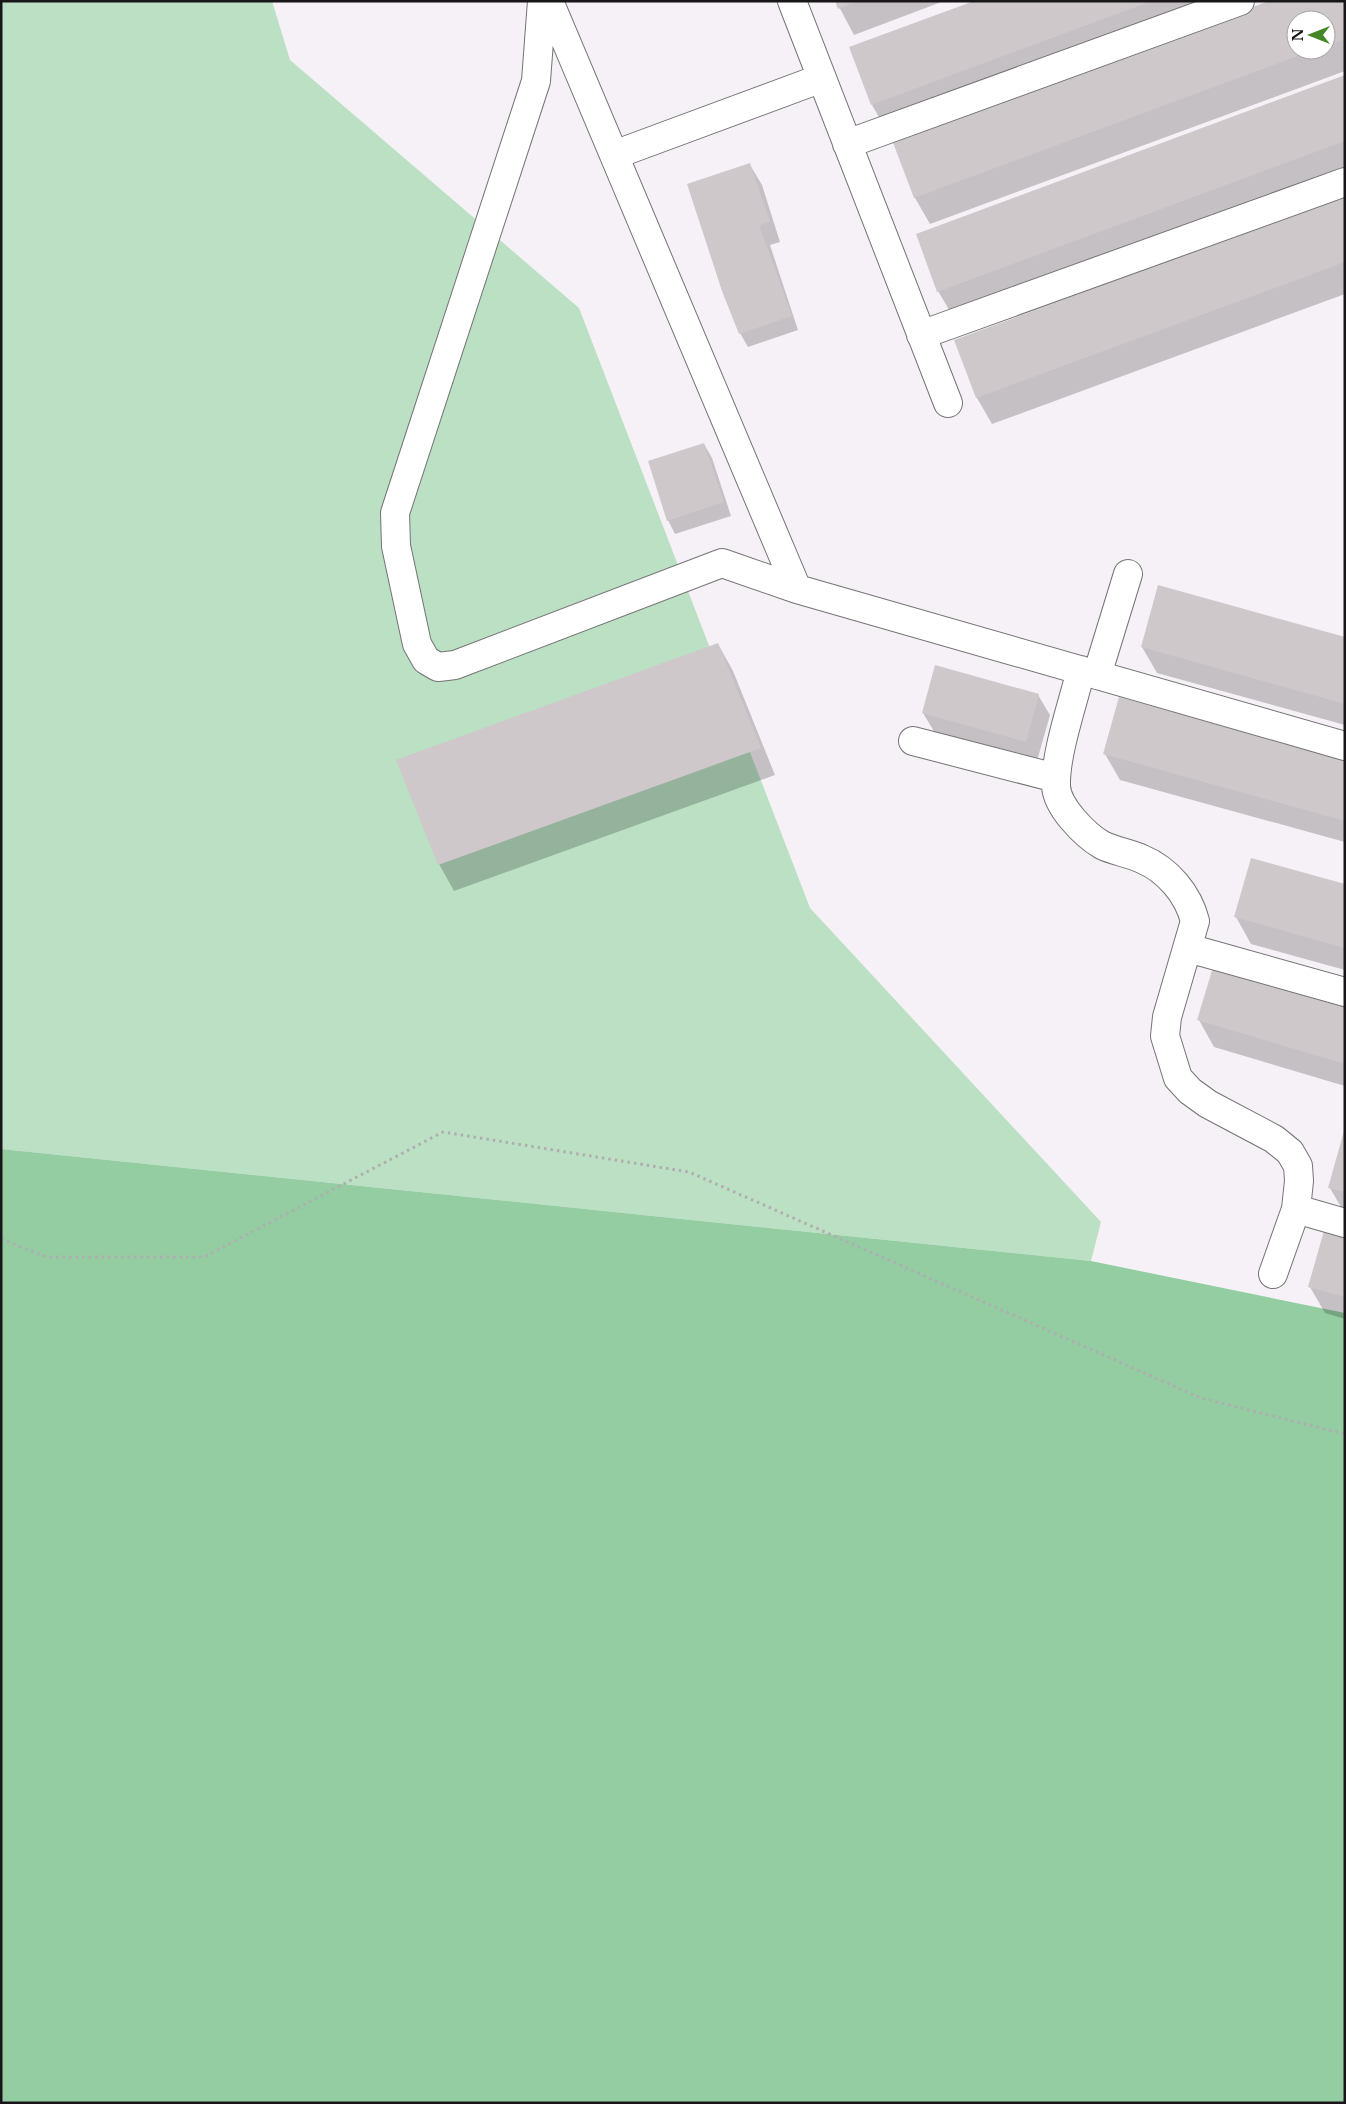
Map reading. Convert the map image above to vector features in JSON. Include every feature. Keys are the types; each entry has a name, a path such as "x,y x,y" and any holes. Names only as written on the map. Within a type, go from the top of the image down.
{"lane":[{"path":"542,1 536,81 395,514 396,546 417,644 426,660 438,668 455,665 722,562 797,589 1345,746"},
{"path":"549,1 797,589"},
{"path":"792,1 948,403"},
{"path":"847,144 1240,1"},
{"path":"614,155 822,78"},
{"path":"921,335 1345,182"},
{"path":"1128,574 1089,672 1059,758 1056,789 1062,804 1074,821 1102,844 1144,860 1164,874 1182,890 1191,908 1195,921 1167,1018 1165,1036 1178,1078 1190,1091 1208,1104 1274,1139 1290,1152 1298,1166 1299,1181 1296,1209 1273,1274"},
{"path":"913,741 1056,778"},
{"path":"1188,948 1345,992"},
{"path":"1296,1209 1345,1223"}],"path":[{"path":"1,1239 47,1257 204,1257 443,1132 689,1172 1201,1398 1345,1434"}],"green space":[{"path":"1,1 272,1 290,60 579,308 810,908 1101,1222 1091,1261 1,1149"},
{"path":"1,1149 1091,1261 1345,1313 1345,2103 1,2103"}],"building":[{"path":"835,1 857,1 838,9"},
{"path":"974,1 1152,1 871,105 849,47"},
{"path":"1269,1 1345,1 1345,39 1336,42 1336,10 1286,10 1287,60 914,198 892,140"},
{"path":"1345,75 1345,141 937,292 916,234"},
{"path":"750,163 770,222 759,225 792,316 739,334 722,291 687,184"},
{"path":"1345,196 1345,262 976,398 954,340"},
{"path":"704,443 724,502 667,521 648,461"},
{"path":"1158,585 1345,637 1345,704 1141,647"},
{"path":"718,643 761,748 438,865 396,760"},
{"path":"935,665 1039,694 1026,742 922,713"},
{"path":"1119,697 1345,760 1345,821 1103,754"},
{"path":"1251,858 1345,884 1345,948 1234,917"},
{"path":"1214,964 1345,1003 1345,1064 1197,1020"},
{"path":"1345,1131 1345,1192 1328,1188"},
{"path":"1325,1227 1345,1233 1345,1297 1308,1287"}]}
